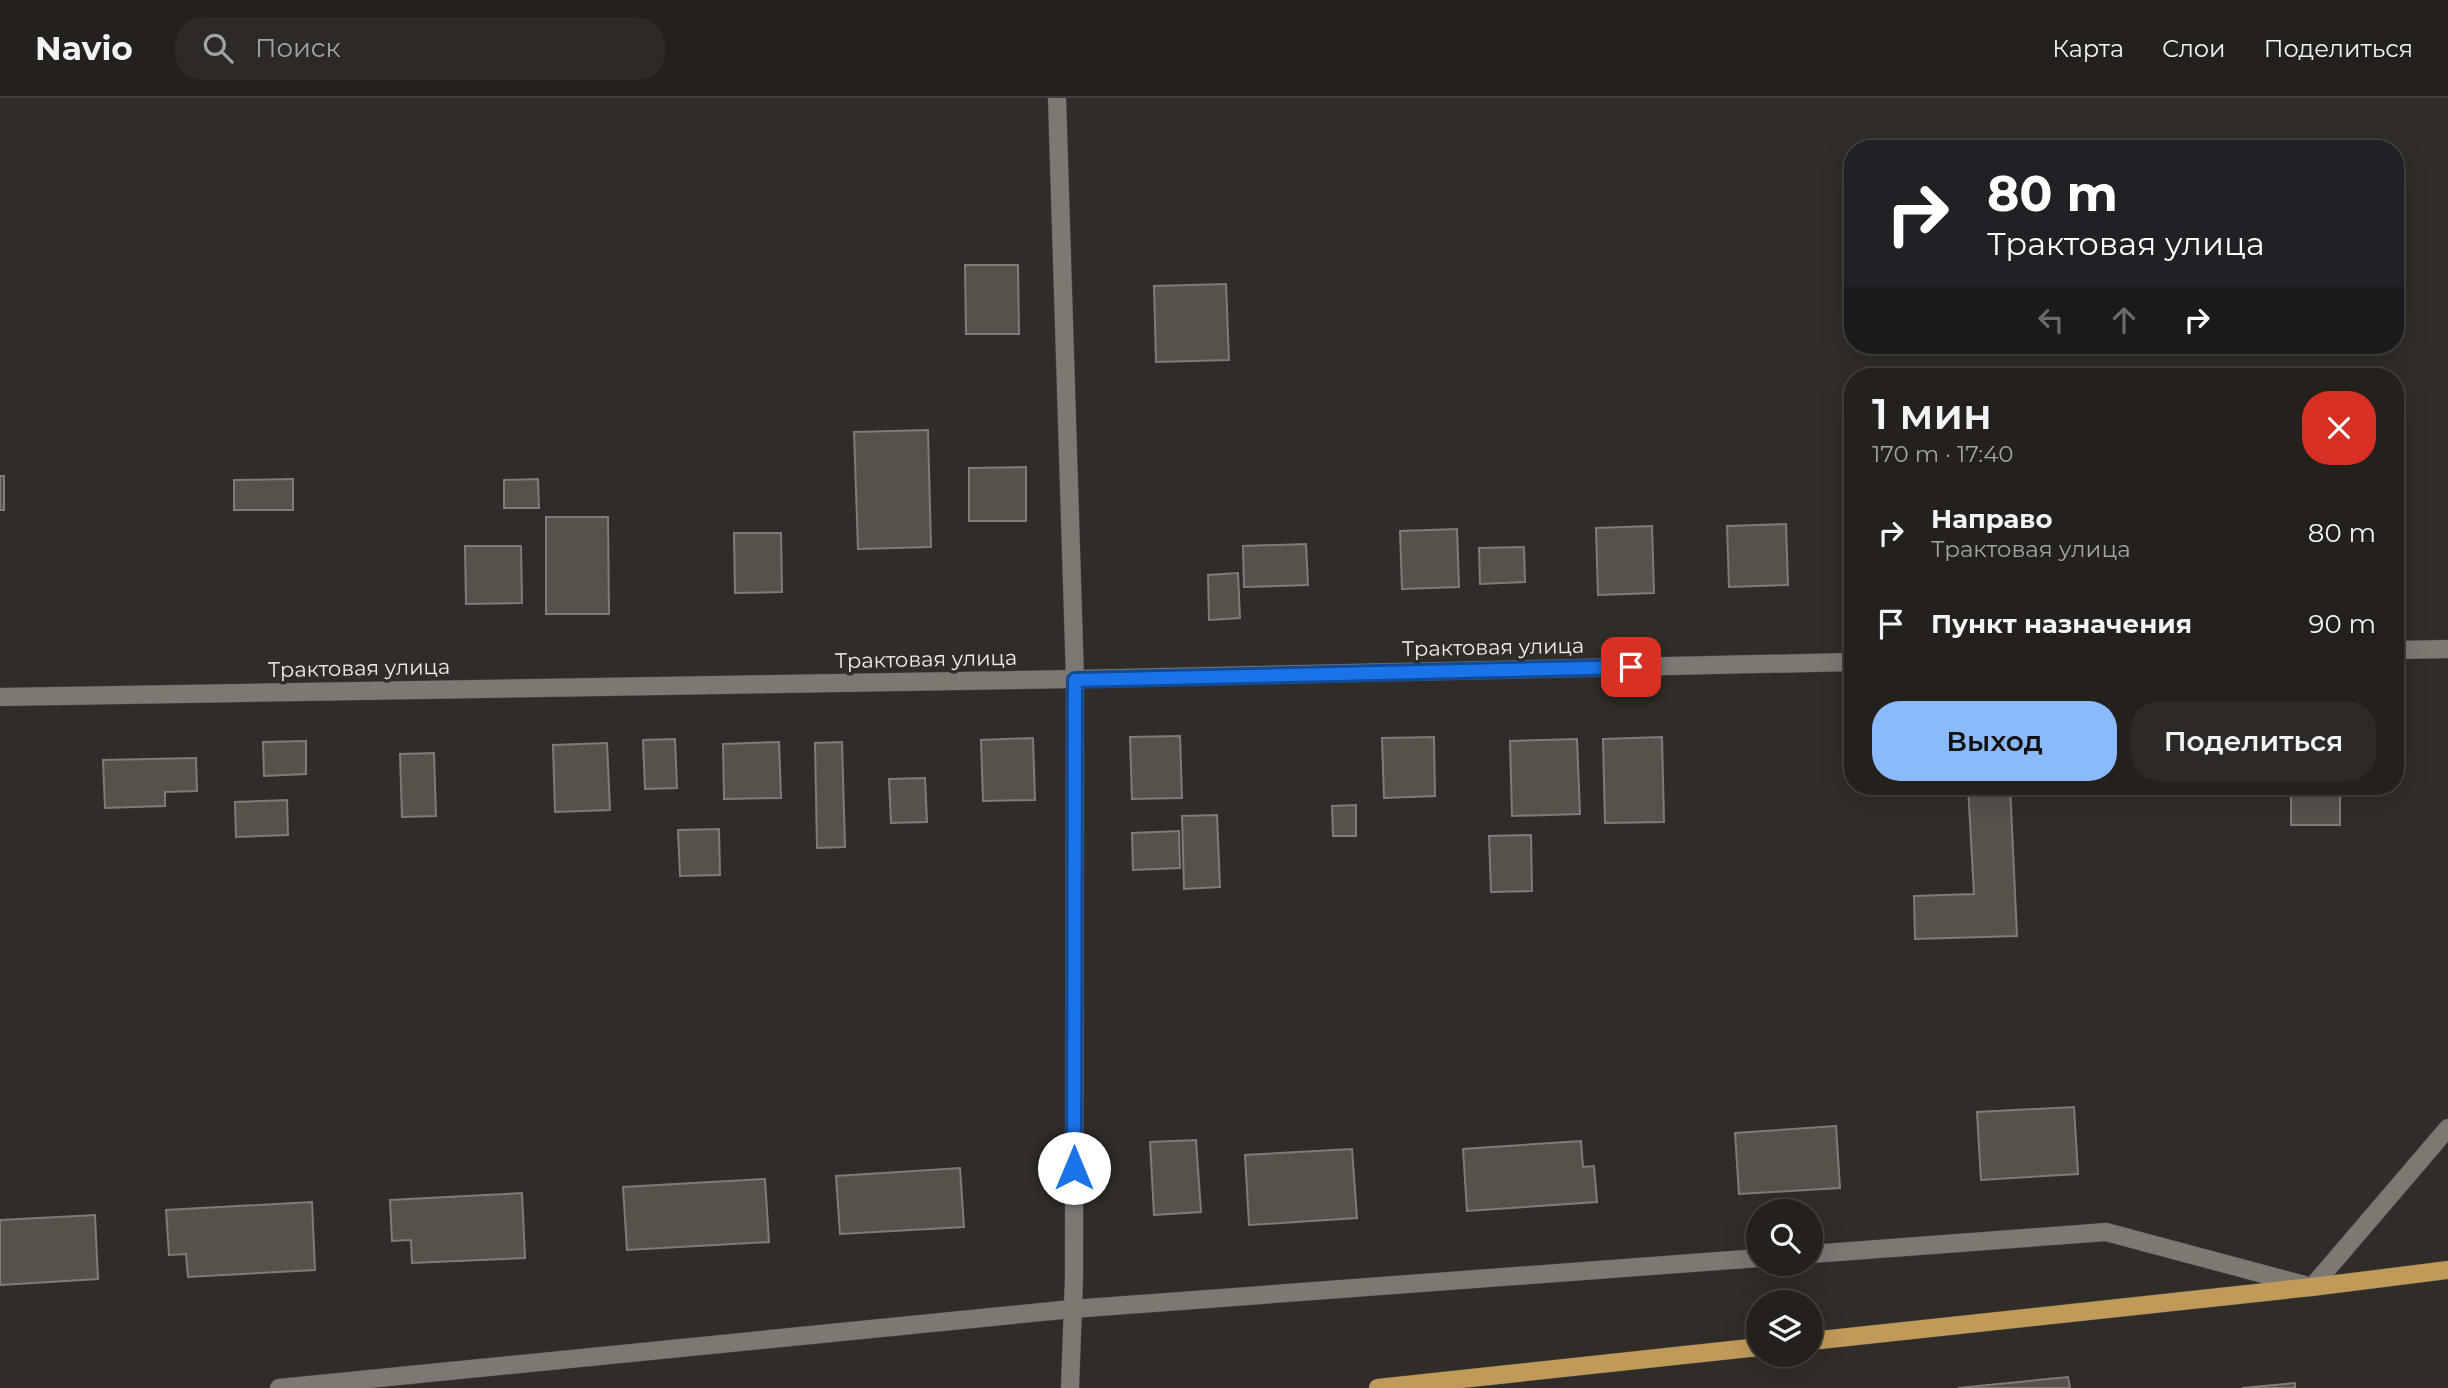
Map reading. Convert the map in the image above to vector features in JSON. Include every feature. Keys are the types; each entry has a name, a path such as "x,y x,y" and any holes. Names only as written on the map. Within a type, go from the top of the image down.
{"main road":[{"path":"1823,1340 2448,1270"},
{"path":"1378,1388 1746,1348"}],"street":[{"path":"1057,98 1075,680 1070,1388"},
{"path":"2404,650 2448,649"},
{"name":"Трактовая улица","path":"0,697 1075,680 1844,662"},
{"path":"1823,1253 2106,1232 2312,1287 2448,1128"},
{"path":"279,1388 1072,1309 1746,1259"}],"building":[{"path":"965,265 1018,265 1019,334 966,334"},
{"path":"1226,284 1229,360 1156,362 1154,286"},
{"path":"928,430 931,547 858,549 854,432"},
{"path":"1026,467 1026,521 969,521 969,468"},
{"path":"0,476 4,476 4,510 0,510"},
{"path":"293,479 293,510 234,510 234,480"},
{"path":"538,479 539,508 504,508 504,480"},
{"path":"546,517 608,517 609,614 546,614"},
{"path":"1786,524 1788,585 1729,587 1727,526"},
{"path":"1652,526 1654,593 1598,595 1596,528"},
{"path":"1457,529 1459,587 1402,589 1400,531"},
{"path":"734,533 781,533 782,592 735,593"},
{"path":"1306,544 1308,585 1244,587 1243,546"},
{"path":"465,546 521,546 522,603 466,604"},
{"path":"1524,547 1525,582 1480,584 1479,548"},
{"path":"1238,573 1240,618 1209,620 1208,575"},
{"path":"1180,736 1182,798 1132,799 1130,737"},
{"path":"1434,737 1435,796 1384,798 1382,738"},
{"path":"1662,737 1664,822 1605,823 1603,739"},
{"path":"1033,738 1035,800 983,801 981,740"},
{"path":"675,739 677,788 645,789 643,740"},
{"path":"1577,739 1580,814 1512,816 1510,741"},
{"path":"306,741 306,774 264,776 263,742"},
{"path":"779,742 781,798 724,799 723,744"},
{"path":"842,742 845,847 817,848 815,743"},
{"path":"607,743 610,810 555,812 553,745"},
{"path":"434,753 436,816 402,817 400,754"},
{"path":"196,758 197,791 165,792 165,806 105,808 103,760"},
{"path":"925,778 927,822 891,823 889,779"},
{"path":"1968,795 2010,795 2017,936 1915,939 1914,896 1974,894"},
{"path":"2291,795 2340,795 2340,825 2291,825"},
{"path":"287,800 288,835 236,837 235,802"},
{"path":"1356,805 1356,836 1333,836 1332,806"},
{"path":"1217,815 1220,887 1184,889 1182,816"},
{"path":"719,829 720,875 680,876 678,830"},
{"path":"1179,831 1180,868 1133,870 1132,833"},
{"path":"1531,835 1532,891 1491,892 1489,836"},
{"path":"2074,1107 2078,1174 1981,1180 1977,1112"},
{"path":"1836,1126 1840,1188 1739,1194 1735,1133"},
{"path":"1196,1140 1201,1212 1154,1215 1150,1142"},
{"path":"1581,1141 1583,1167 1594,1166 1597,1202 1467,1211 1463,1149"},
{"path":"1352,1149 1357,1218 1249,1225 1245,1155"},
{"path":"960,1168 964,1227 840,1234 836,1176"},
{"path":"765,1179 769,1242 627,1250 623,1187"},
{"path":"522,1193 525,1258 412,1263 411,1240 392,1241 390,1200"},
{"path":"312,1202 315,1270 188,1277 186,1254 169,1255 166,1210"},
{"path":"95,1215 98,1279 0,1285 0,1220"},
{"path":"2068,1377 2070,1388 1958,1388"},
{"path":"2295,1383 2295,1388 2242,1388"}],"route":[{"path":"1074,1168 1075,680 1631,667"}]}
